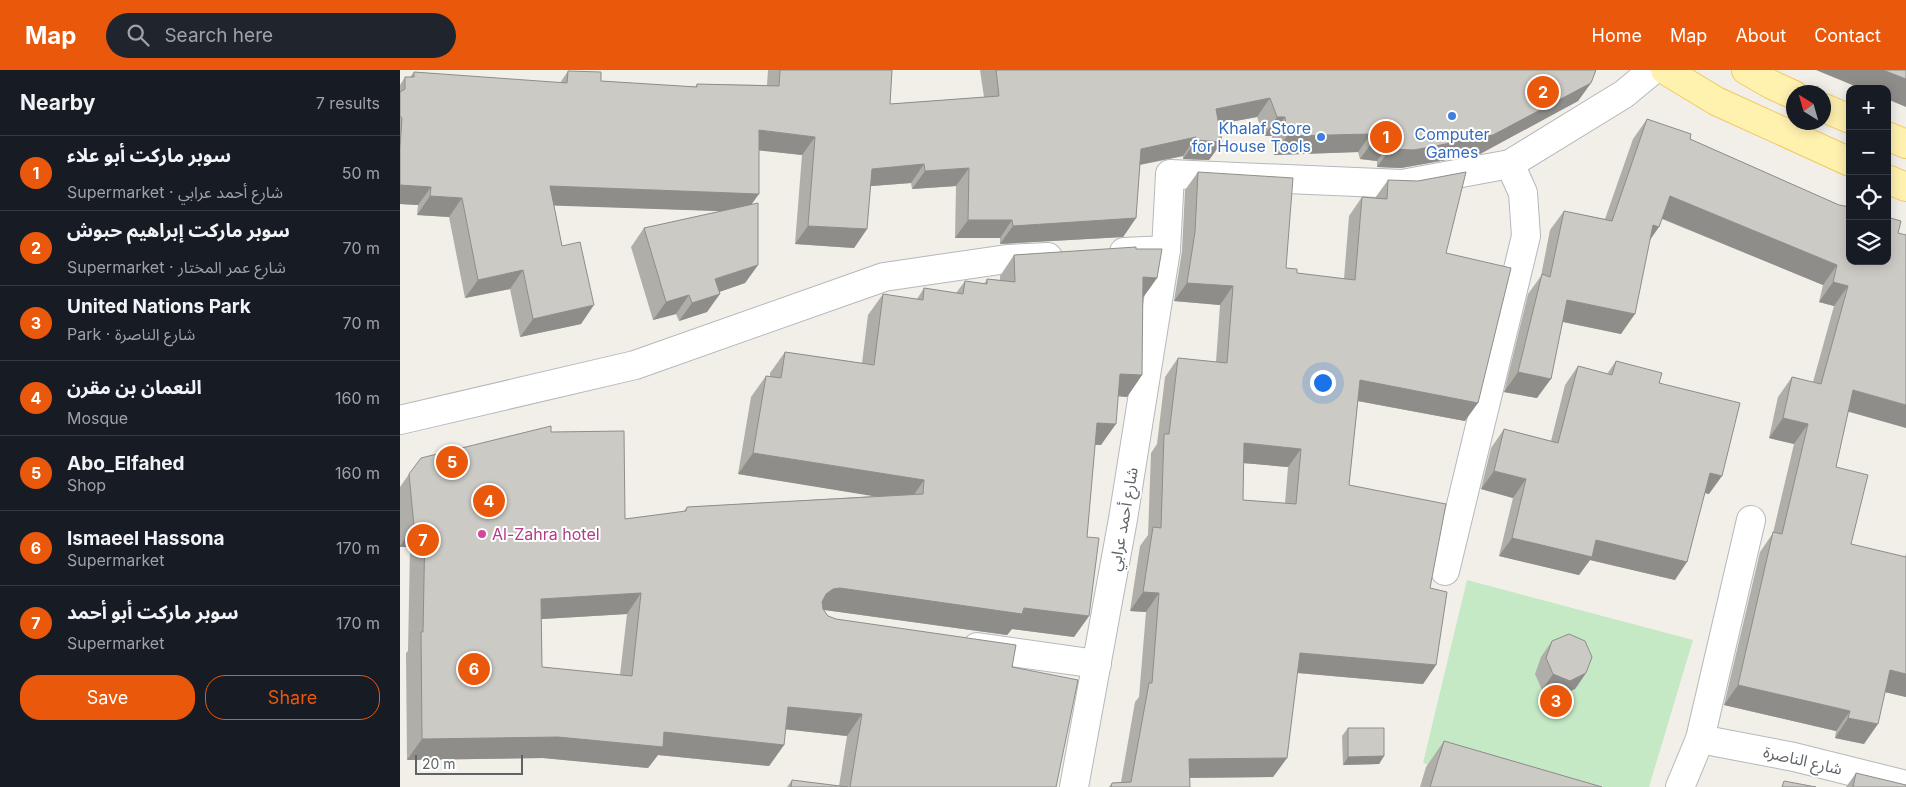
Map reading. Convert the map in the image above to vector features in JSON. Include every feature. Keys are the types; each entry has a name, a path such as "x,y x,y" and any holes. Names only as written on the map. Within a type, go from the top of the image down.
{"main road":[{"path":"1665,70 1716,101 1846,160"},
{"path":"1746,70 1786,91"},
{"path":"1831,111 1846,117"},
{"path":"1891,138 1906,144"},
{"path":"1891,181 1906,187"}],"street":[{"path":"1445,571 1526,236 1523,193 1510,164 1624,94 1653,70"},
{"name":"شارع أحمد عرابي","path":"1074,787 1123,519 1166,250 1170,174 1402,184 1510,164"},
{"path":"400,420 635,364 884,277 1007,259 1166,250"},
{"path":"1680,787 1700,739 1751,520"},
{"path":"950,643 1097,664"},
{"name":"شارع الناصرة","path":"1700,739 1794,757 1906,785"}],"green space":[{"path":"1467,580 1693,640 1649,787 1509,787 1423,763"}],"building":[{"path":"780,70 892,70 890,104 999,96 996,70 1596,70 1591,83 1493,135 1414,150 1390,149 1390,143 1373,141 1371,134 1287,136 1285,117 1277,117 1270,98 1216,109 1222,142 1196,140 1196,137 1141,149 1136,218 1013,226 1012,220 968,220 969,168 925,171 924,164 872,169 867,229 808,226 815,137 759,130 759,194 550,186 562,246 580,242 594,305 533,319 523,270 478,280 462,198 430,196 431,187 400,185 402,118 400,116 400,92 405,89 405,77 414,77 414,72 567,83 568,71 601,72 601,81 697,87 697,84 779,86"},
{"path":"1883,70 1906,70 1906,79"},
{"path":"1647,119 1691,134 1690,139 1839,205 1846,206 1846,265 1891,265 1891,218 1901,221 1898,233 1906,235 1906,405 1853,390 1836,467 1868,475 1851,544 1906,557 1906,674 1890,670 1878,724 1848,718 1850,711 1738,685 1773,532 1782,534 1808,424 1783,418 1792,377 1821,384 1848,286 1833,282 1837,265 1670,196 1659,227 1653,225 1635,314 1567,300 1551,379 1518,372 1542,274 1550,277 1564,211 1612,221"},
{"path":"1198,172 1293,178 1286,268 1297,269 1297,273 1355,280 1362,197 1387,199 1388,180 1418,181 1466,172 1446,253 1511,268 1478,403 1360,380 1349,485 1446,504 1430,588 1447,592 1436,665 1300,653 1287,758 1189,759 1190,787 1111,787 1112,783 1131,782 1149,683 1152,683 1159,593 1143,592 1153,527 1161,528 1164,434 1169,434 1178,358 1227,363 1233,286 1187,283 1195,232","holes":["1244,443 1301,449 1296,504 1243,500"]},
{"path":"758,203 758,265 715,279 720,294 692,303 689,295 666,302 644,228"},
{"path":"1136,247 1136,249 1162,249 1157,278 1143,277 1142,375 1120,374 1116,424 1097,423 1087,537 1099,538 1089,616 1024,608 1022,614 840,588 833,589 826,594 822,602 823,609 828,616 836,619 1016,645 1012,667 1078,680 1056,787 850,787 862,714 788,707 784,745 664,732 663,747 558,737 422,739 421,632 423,632 425,526 414,526 409,474 421,458 551,426 551,432 624,431 625,519 686,511 687,507 923,494 924,480 753,453 766,376 781,378 785,352 874,365 883,294 923,300 924,288 963,294 965,281 987,284 987,279 1015,282 1014,255","holes":["641,593 632,676 542,667 541,599"]},
{"path":"1616,361 1662,373 1659,383 1740,403 1722,476 1710,473 1687,562 1596,540 1592,557 1512,538 1526,479 1494,471 1504,429 1558,443 1578,366 1612,375"},
{"path":"1569,634 1585,641 1592,657 1586,673 1570,681 1553,674 1546,658 1552,641"},
{"path":"1348,728 1384,728 1384,756 1348,757"},
{"path":"1444,741 1602,787 1430,787"},
{"path":"1856,773 1906,785 1906,787 1853,787"},
{"path":"792,780 848,787 791,787"},
{"path":"1784,781 1816,787 1782,787"}],"place":[{"name":"سوبر ماركت إبراهيم حبوش","path":"1543,92"},
{"name":"Computer Games","path":"1452,116"},
{"name":"Khalaf Store for House Tools","path":"1321,137"},
{"name":"سوبر ماركت أبو علاء","path":"1386,137"},
{"name":"Abo_Elfahed","path":"452,462"},
{"name":"النعمان بن مقرن","path":"489,501"},
{"name":"Al-Zahra hotel","path":"482,534"},
{"name":"سوبر ماركت أبو أحمد","path":"423,540"},
{"name":"Ismaeel Hassona","path":"474,669"},
{"name":"United Nations Park","path":"1556,701"}]}
